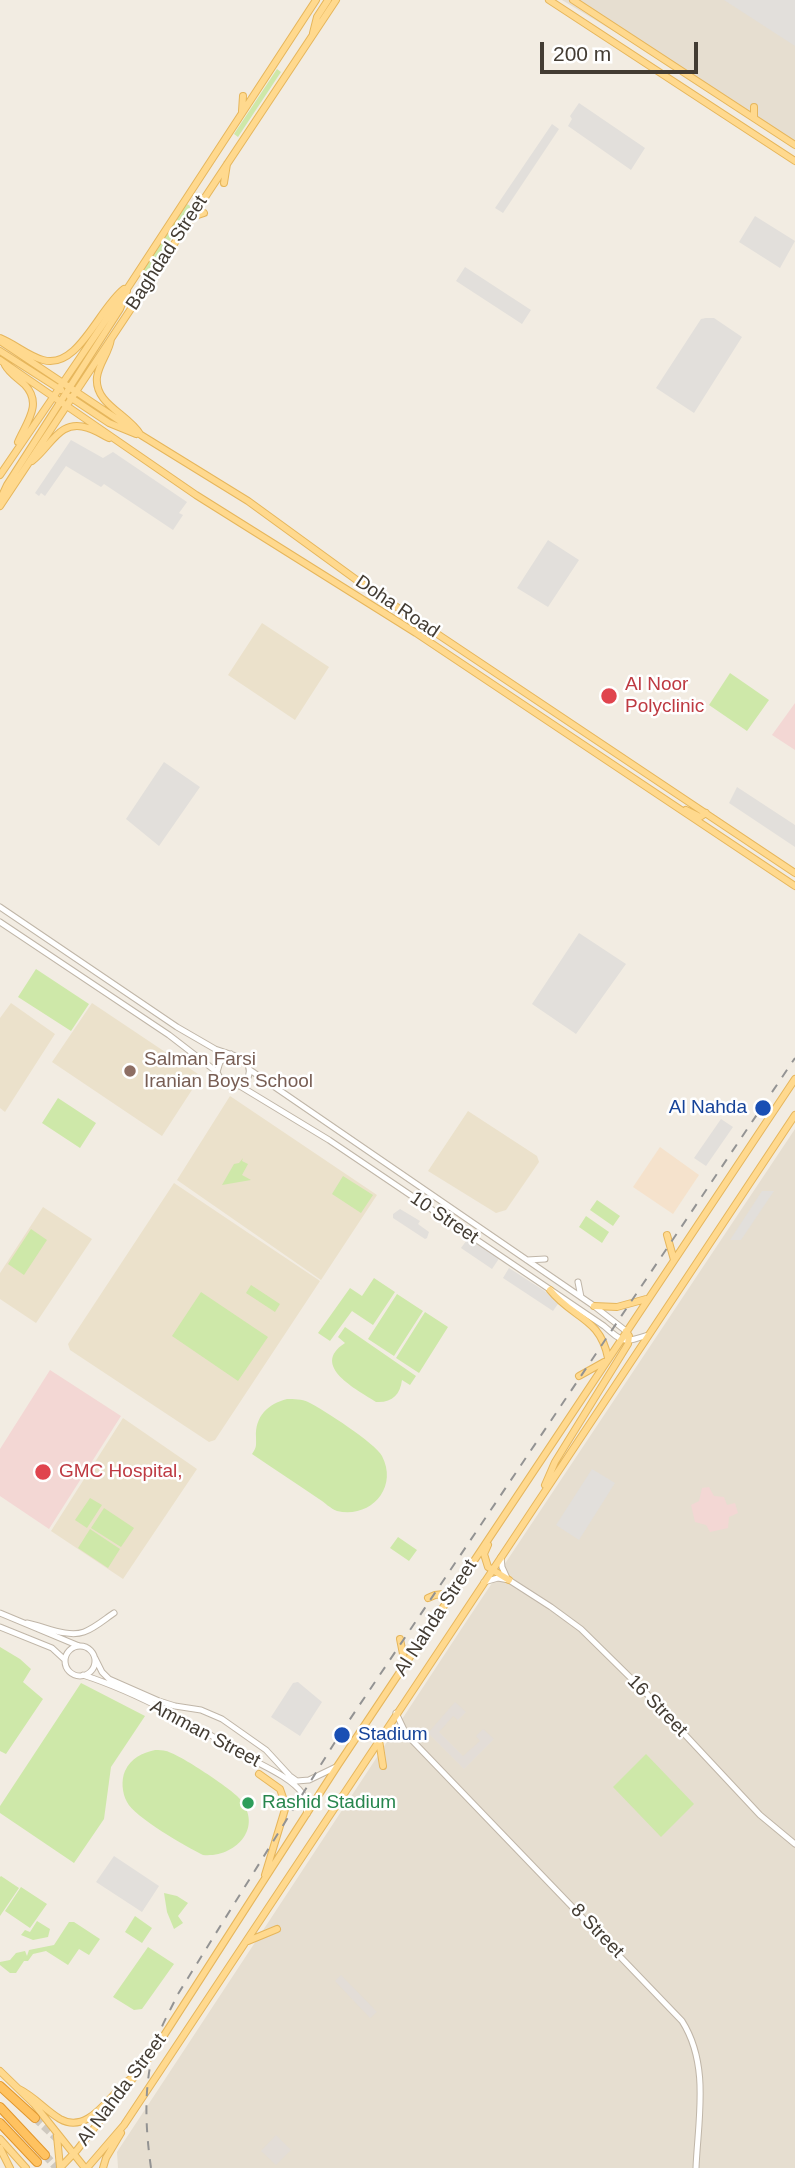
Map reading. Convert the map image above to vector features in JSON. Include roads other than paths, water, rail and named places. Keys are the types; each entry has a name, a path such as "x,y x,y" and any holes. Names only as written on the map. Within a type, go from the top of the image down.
{"highway":[{"path":"0,2086 35,2118"},
{"path":"0,2107 45,2155"},
{"path":"0,2123 37,2162"}],"main road":[{"name":"Baghdad Street","path":"0,475 129,286 316,0"},
{"path":"312,35 317,17 328,0"},
{"name":"Baghdad Street","path":"71,393 336,0"},
{"path":"548,0 550,10"},
{"path":"548,0 795,161"},
{"path":"573,0 795,145"},
{"path":"618,29 627,26"},
{"path":"701,83 713,81"},
{"path":"242,114 243,96"},
{"path":"754,107 754,118"},
{"path":"224,183 227,162"},
{"path":"190,218 204,214"},
{"path":"0,339 42,360 65,359 78,348 110,302 129,286"},
{"path":"0,500 7,485 71,393 120,309 129,286"},
{"path":"111,337 109,350 98,374 97,387 104,400 130,421 141,435"},
{"path":"0,339 60,386"},
{"path":"0,351 71,393 115,426 141,435"},
{"path":"2,362 10,373 27,387 33,404 31,419 16,450"},
{"name":"Doha Road","path":"2,362 196,495 416,633 795,886"},
{"path":"0,506 64,403"},
{"path":"28,464 55,435 67,427 85,426 117,439"},
{"name":"Doha Road","path":"141,435 248,501 358,581 795,873"},
{"path":"657,794 698,816 706,813"},
{"name":"Al Nahda Street","path":"60,2168 137,2075 338,1765 607,1360 617,1338 674,1261 795,1079"},
{"name":"Al Nahda Street","path":"86,2168 124,2125 795,1115"},
{"path":"667,1235 674,1261"},
{"path":"550,1290 564,1305 597,1331 603,1340 607,1360 579,1376"},
{"path":"594,1306 617,1307 648,1298"},
{"path":"541,1496 555,1462 630,1341 623,1329"},
{"path":"509,1580 491,1570 485,1563 485,1550 541,1461"},
{"path":"428,1598 452,1593"},
{"path":"400,1639 405,1664"},
{"path":"379,1740 383,1766"},
{"path":"259,1774 280,1789 286,1806 264,1880"},
{"path":"246,1942 276,1929"},
{"path":"0,2071 19,2089 86,2168"},
{"path":"19,2089 30,2094 60,2119 78,2122 93,2115 124,2083 137,2075"},
{"path":"103,2168 124,2125"},
{"path":"56,2131 60,2168"},
{"path":"0,2139 26,2168"},
{"path":"0,2148 10,2168"}],"street":[{"path":"0,907 177,1027 211,1046 245,1059 250,1070 246,1082 231,1087 223,1084 217,1072 169,1035 0,922"},
{"path":"217,1072 220,1062 231,1054"},
{"name":"10 Street","path":"250,1070 594,1306 623,1329"},
{"name":"10 Street","path":"240,1086 293,1116 604,1326 617,1338"},
{"path":"525,1260 545,1259"},
{"path":"578,1282 581,1297"},
{"path":"617,1338 630,1341 648,1335"},
{"path":"500,1556 509,1580"},
{"path":"483,1583 498,1578 509,1580"},
{"name":"16 Street","path":"509,1580 581,1629 646,1693 760,1815 795,1844"},
{"path":"0,1613 61,1640 90,1649 95,1658 93,1669 83,1675 72,1673 66,1661 52,1648 0,1627"},
{"path":"27,1623 79,1633 91,1629 114,1613"},
{"path":"66,1661 69,1651 79,1646"},
{"name":"Amman Street","path":"95,1658 109,1679 159,1701 201,1710 222,1719 266,1750 297,1781 309,1780 338,1765"},
{"name":"Amman Street","path":"83,1675 141,1699 182,1720 289,1781 303,1794 307,1814"},
{"name":"8 Street","path":"396,1713 406,1734 682,2021 696,2049 700,2075 696,2168"},
{"path":"384,1731 396,1730 406,1734"}],"tunnel":[{"path":"35,2118 62,2143"},
{"path":"45,2155 57,2168"}],"railway":[{"path":"151,2168 147,2136 149,2071 159,2033 178,1994 340,1734 795,1058"}],"place":[{"name":"Al Noor Polyclinic","path":"609,696"},
{"name":"Salman Farsi Iranian Boys School","path":"130,1071"},
{"name":"Al Nahda","path":"763,1108"},
{"name":"GMC Hospital,","path":"43,1472"},
{"name":"Stadium","path":"342,1735"},
{"name":"Rashid Stadium","path":"248,1803"}]}
